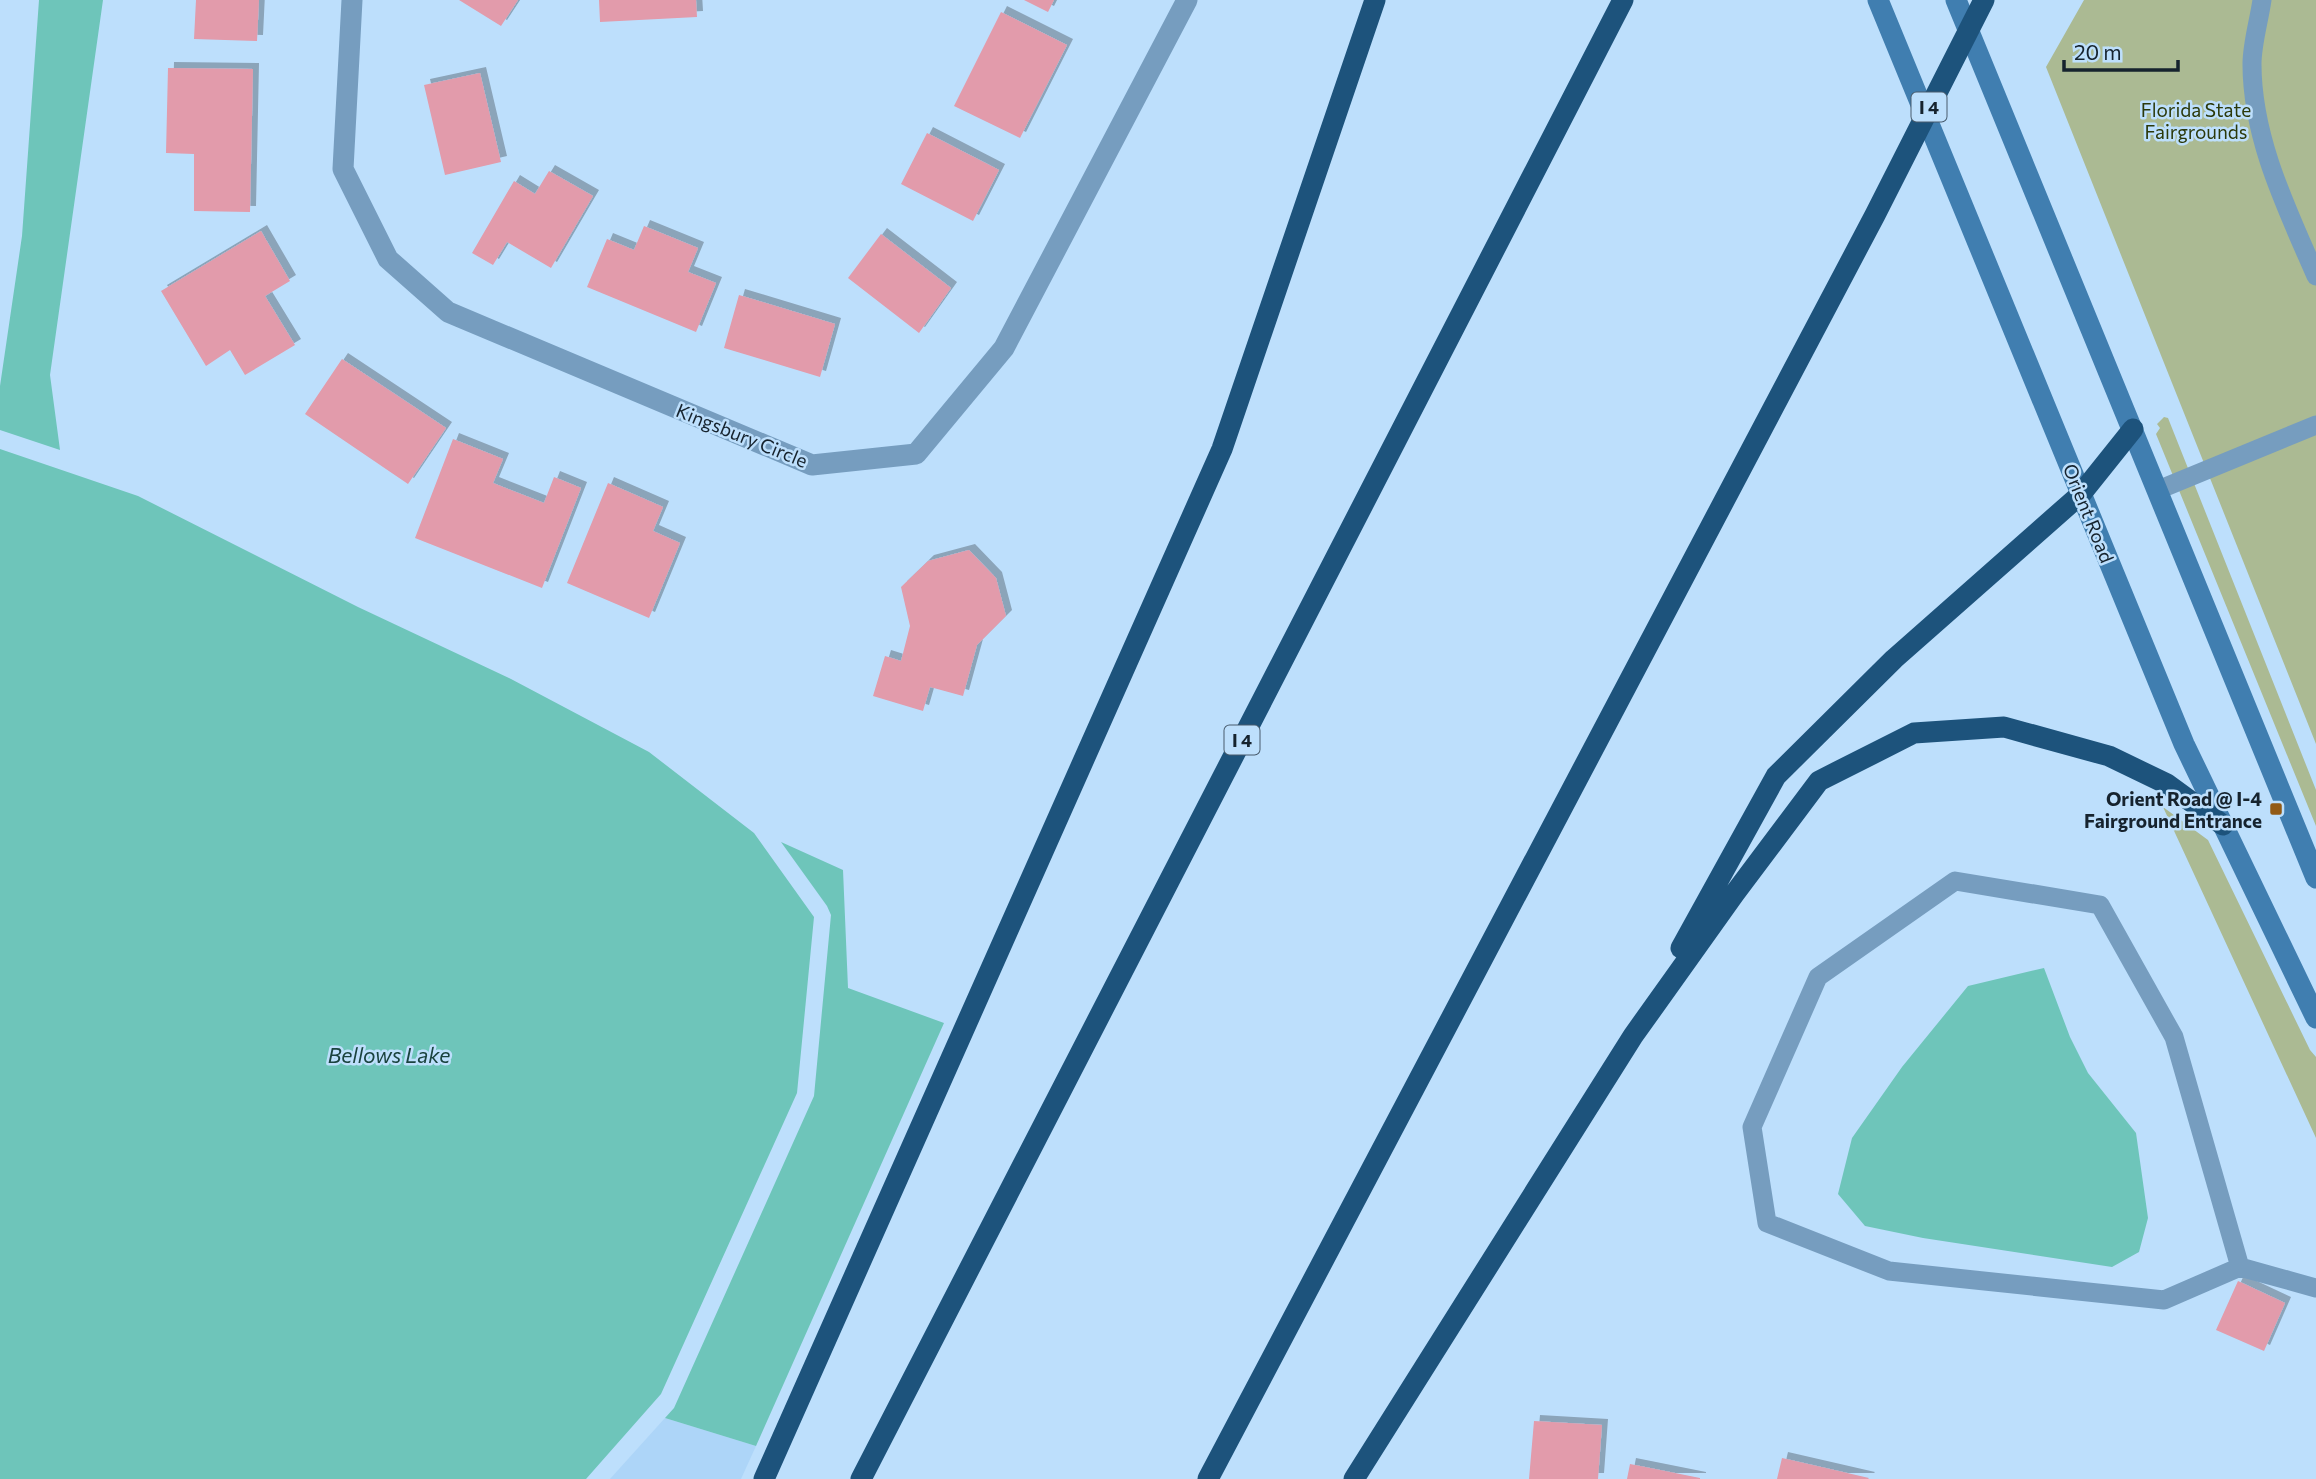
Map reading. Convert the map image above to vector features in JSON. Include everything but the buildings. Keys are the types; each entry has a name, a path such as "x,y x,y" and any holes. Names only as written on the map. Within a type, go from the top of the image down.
{"highway":[{"path":"764,1479 1222,449 1375,0"},
{"name":"I 4","path":"861,1479 1623,0"},
{"name":"I 4","path":"1208,1479 1875,215 1984,0"},
{"path":"1633,1036 1776,776 1894,659 2081,494 2133,429"},
{"path":"1354,1479 1633,1036 1735,892 1819,781 1914,733 2004,727 2106,755 2167,785 2223,825"}],"street":[{"name":"Kingsbury Circle","path":"352,0 343,169 388,259 448,312 812,465 916,454 1004,348 1187,0"},
{"name":"Orient Road","path":"1878,0 2184,744 2316,1018"},
{"path":"1956,0 2316,878"}],"lane":[{"path":"2262,0 2252,63 2259,129 2283,202 2316,276"},
{"path":"2158,491 2316,425"},
{"path":"2240,1267 2174,1037 2101,905 1955,881 1818,977 1752,1127 1767,1223 1889,1271 2164,1300 2240,1267 2316,1288"}],"shaded area":[{"path":"665,1418 756,1446 741,1479 610,1479"}],"green space":[{"name":"Florida State Fairgrounds","path":"2084,0 2316,0 2316,744 2046,67"},
{"path":"2164,417 2168,418 2316,790 2316,826 2156,434 2160,428 2157,424"},
{"path":"2163,807 2208,840 2310,1050 2316,1057 2316,1138"}],"water":[{"path":"39,0 103,0 50,375 60,450 0,430 0,386 22,236"},
{"name":"Bellows Lake","path":"0,449 138,496 358,607 511,679 649,752 754,833 814,917 797,1093 661,1394 586,1479 0,1479"},
{"path":"781,842 843,870 848,988 944,1023 756,1446 665,1418 674,1408 814,1096 831,915"},
{"path":"2044,968 2070,1037 2088,1073 2136,1133 2148,1218 2139,1252 2112,1267 1923,1238 1865,1226 1838,1194 1852,1138 1902,1067 1968,986"}],"place":[{"name":"Orient Road @ I-4 Fairground Entrance","path":"2276,809"}]}
